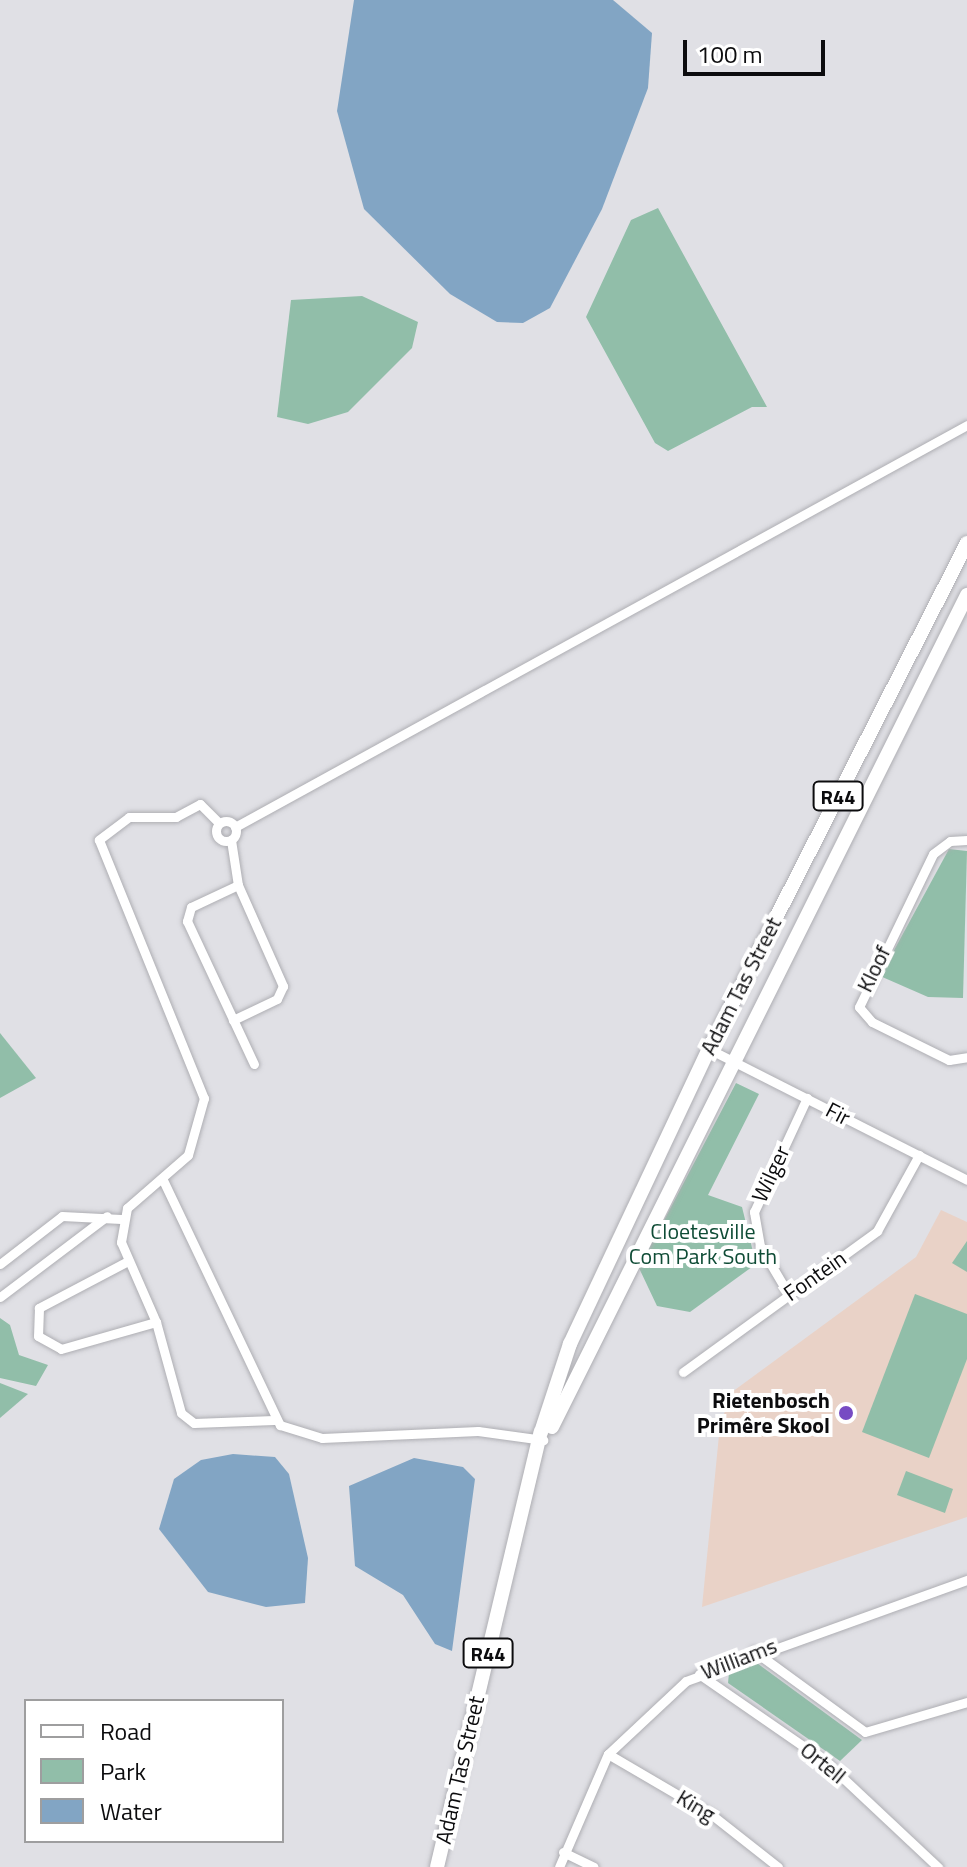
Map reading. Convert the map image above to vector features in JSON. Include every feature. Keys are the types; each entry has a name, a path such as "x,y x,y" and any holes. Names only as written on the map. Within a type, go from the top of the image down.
{"main road":[{"name":"Adam Tas Street","path":"437,1867 543,1440 587,1302 709,1049 967,543"},
{"name":"Adam Tas Street","path":"543,1440 967,595"}],"street":[{"path":"121,1219 188,1155 204,1098 99,840 129,817 176,817 200,804 219,823 235,827 967,425"},
{"path":"219,823 217,836 231,840"},
{"path":"233,1020 282,994 238,885 231,840 235,827"},
{"name":"Kloof","path":"966,1062 872,1022 859,1007 933,854 942,844 967,840"},
{"path":"238,885 191,907 187,921 254,1064"},
{"name":"Fir","path":"709,1049 967,1180"},
{"name":"Wilger","path":"789,1295 760,1246 754,1212 807,1098"},
{"name":"Fontein","path":"683,1372 877,1231 919,1155"},
{"path":"162,1178 274,1420"},
{"path":"0,1264 62,1216 121,1219"},
{"path":"0,1297 107,1216"},
{"path":"121,1219 128,1261 156,1322 187,1419 274,1420 322,1438 478,1431 543,1440"},
{"path":"128,1261 39,1308 38,1336 61,1349 156,1322"},
{"name":"Williams","path":"559,1867 608,1754 647,1712 699,1674 754,1651 967,1580"},
{"path":"754,1651 865,1732 967,1702"},
{"name":"Ortell","path":"699,1674 826,1762 938,1867"},
{"name":"King","path":"608,1754 722,1822 778,1867"},
{"path":"563,1852 594,1867"}],"shaded area":[{"name":"Rietenbosch Primêre Skool","path":"941,1210 967,1222 967,1517 702,1607 720,1425 732,1392 916,1257"}],"green space":[{"path":"658,208 767,407 752,407 668,451 655,443 586,317 631,220"},
{"path":"362,296 418,322 412,348 348,412 308,424 277,417 291,300"},
{"path":"949,849 967,851 963,998 928,997 880,976"},
{"path":"0,1033 36,1078 0,1098"},
{"name":"Cloetesville Com Park South","path":"736,1083 759,1094 708,1195 742,1207 756,1264 690,1312 657,1306 639,1268"},
{"path":"967,1241 967,1272 952,1263"},
{"path":"915,1294 967,1314 967,1359 929,1458 862,1432"},
{"path":"0,1318 10,1325 19,1355 48,1365 36,1386 0,1378"},
{"path":"0,1383 28,1394 0,1418"},
{"path":"906,1471 953,1489 945,1513 897,1495"},
{"path":"757,1663 862,1740 840,1761 728,1683 729,1673"}],"water":[{"path":"354,0 613,0 652,33 648,88 602,209 550,308 523,323 497,322 450,294 364,209 337,111"},
{"path":"233,1454 275,1457 289,1474 308,1558 305,1603 266,1607 208,1592 159,1529 174,1479 201,1460"},
{"path":"414,1458 463,1467 475,1479 452,1651 435,1644 403,1595 355,1566 349,1486"}],"place":[{"name":"Rietenbosch Primêre Skool","path":"846,1413"}]}
